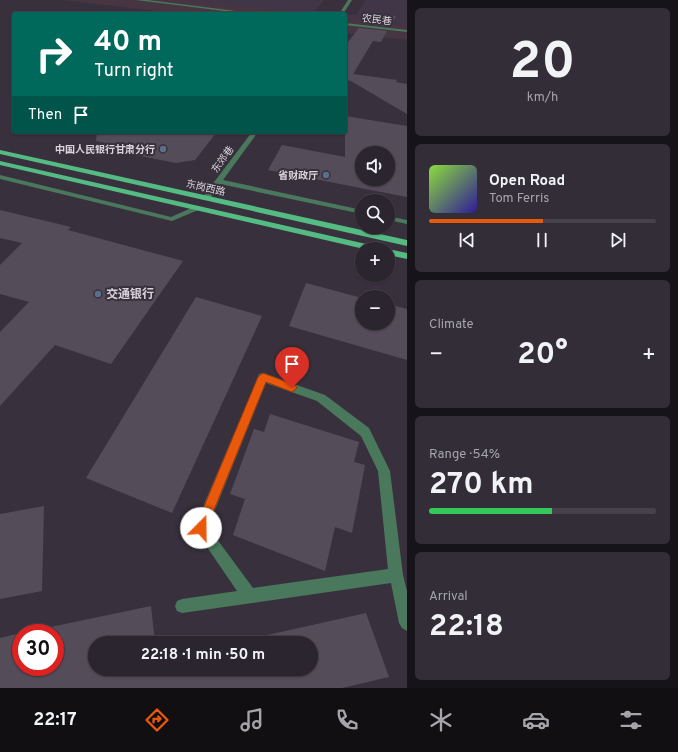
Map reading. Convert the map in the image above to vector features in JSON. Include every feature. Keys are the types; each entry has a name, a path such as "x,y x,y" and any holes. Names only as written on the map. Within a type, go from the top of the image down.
{"main road":[{"name":"东岗西路","path":"0,152 407,243"},
{"name":"东岗西路","path":"0,162 355,244"},
{"path":"395,253 407,256"}],"street":[{"path":"138,0 241,12"},
{"path":"342,12 350,0"},
{"name":"农民巷","path":"347,24 407,31"},
{"name":"东郊巷","path":"206,198 253,134"},
{"name":"东岗西路","path":"0,177 172,220 199,208"},
{"path":"218,182 355,211"},
{"path":"395,219 407,222"},
{"path":"250,596 201,528 263,377 321,398 365,432 384,471 396,575 407,623"},
{"path":"182,606 396,575"}],"shaded area":[{"path":"63,0 211,0 324,12 165,12"},
{"path":"183,0 324,0 314,12 294,12"},
{"path":"366,0 407,0 407,26 353,19"},
{"path":"347,14 407,21 407,40 347,33"}],"building":[{"path":"369,13 396,16 390,27 362,23"},
{"path":"359,28 387,31 381,42 373,41 353,74 397,80 396,82 407,84 407,114 349,80 347,84 347,43"},
{"path":"347,116 407,126 407,197 268,170 282,145 345,157"},
{"name":"中国人民银行甘肃分行","path":"97,134 215,134 195,160 176,163 120,152 125,147 96,141"},
{"name":"交通银行","path":"0,210 71,227 68,230 183,261 111,364 55,345 0,406 0,332 29,302 0,294 0,265 22,243 0,238"},
{"path":"306,283 355,296 355,330 395,330 395,306 407,309 407,360 289,326"},
{"path":"196,297 262,316 172,513 86,478"},
{"path":"270,414 359,442 354,462 365,465 352,533 335,527 325,571 233,535 245,499 230,494 254,429 264,432"},
{"path":"44,506 42,591 0,599 0,514"},
{"path":"151,606 154,636 88,636 88,676 318,676 318,636 262,636 366,613 389,677 342,688 0,688 0,638 12,635 12,676 64,676 64,624"}],"place":[{"name":"中国人民银行甘肃分行","path":"163,149"},
{"name":"省财政厅","path":"326,175"},
{"name":"交通银行","path":"98,294"}],"route":[{"path":"201,528 263,377 292,388"}]}
